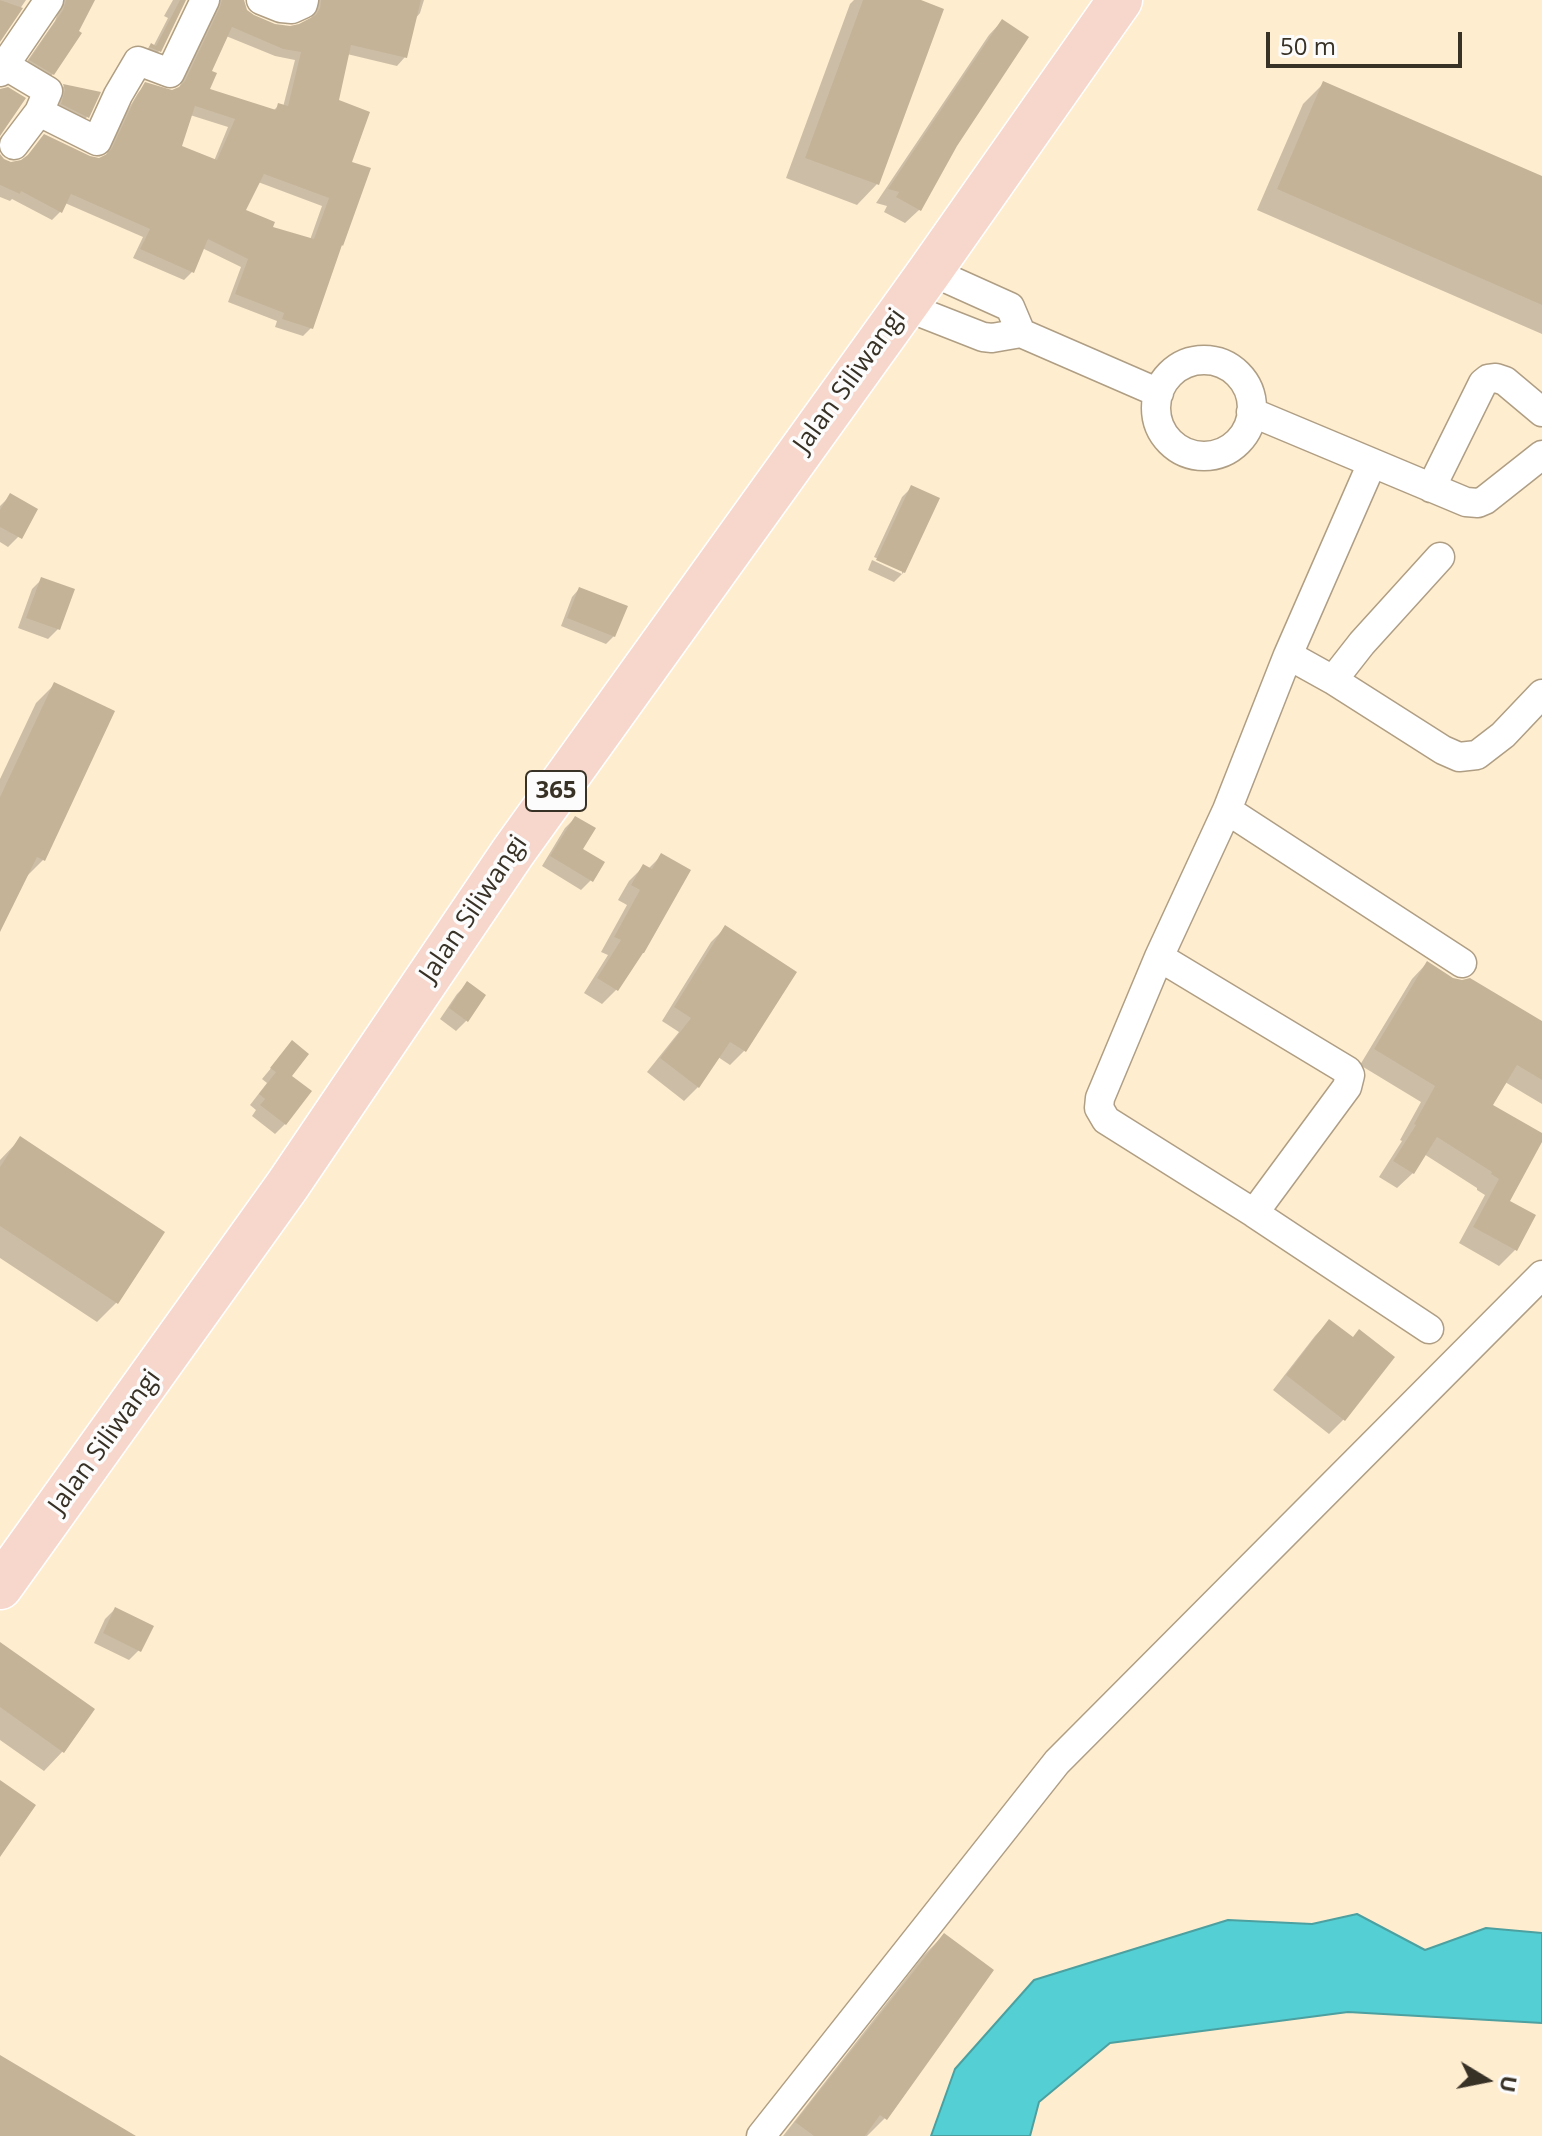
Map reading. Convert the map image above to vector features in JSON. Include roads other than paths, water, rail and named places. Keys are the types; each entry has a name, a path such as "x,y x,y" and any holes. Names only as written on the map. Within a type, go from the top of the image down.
{"main road":[{"name":"Jalan Siliwangi","path":"0,1587 287,1186 513,852 930,271 1120,0"}],"street":[{"path":"14,145 39,112 48,91 11,69 3,68 49,0"},
{"path":"39,112 97,141 138,61 170,73 205,0"},
{"path":"261,0 292,9 303,4 304,0"},
{"path":"930,271 1010,307 1021,333"},
{"path":"904,306 983,337 1021,333 1159,393"},
{"path":"1198,360 1219,362 1244,382 1251,401 1245,433 1230,448 1210,456 1189,454 1170,442 1164,434 1157,414 1159,393 1170,375 1188,363 1198,360"},
{"path":"1431,488 1483,383 1488,379 1505,381 1542,412"},
{"path":"1251,412 1466,502 1485,500 1536,466"},
{"path":"1372,463 1288,655 1227,810 1159,957 1100,1098 1099,1108 1106,1120 1429,1329"},
{"path":"1333,680 1362,643 1440,557"},
{"path":"1288,655 1459,757 1477,755 1503,735 1542,694"},
{"path":"1227,810 1462,963"},
{"path":"1159,957 1350,1075 1347,1087 1254,1213"},
{"path":"761,2136 1057,1762 1542,1275"}],"water":[{"path":"1357,1914 1425,1950 1486,1928 1542,1933 1542,2023 1348,2012 1110,2043 1039,2102 1030,2136 931,2136 955,2069 1034,1980 1228,1920 1312,1924"}]}
